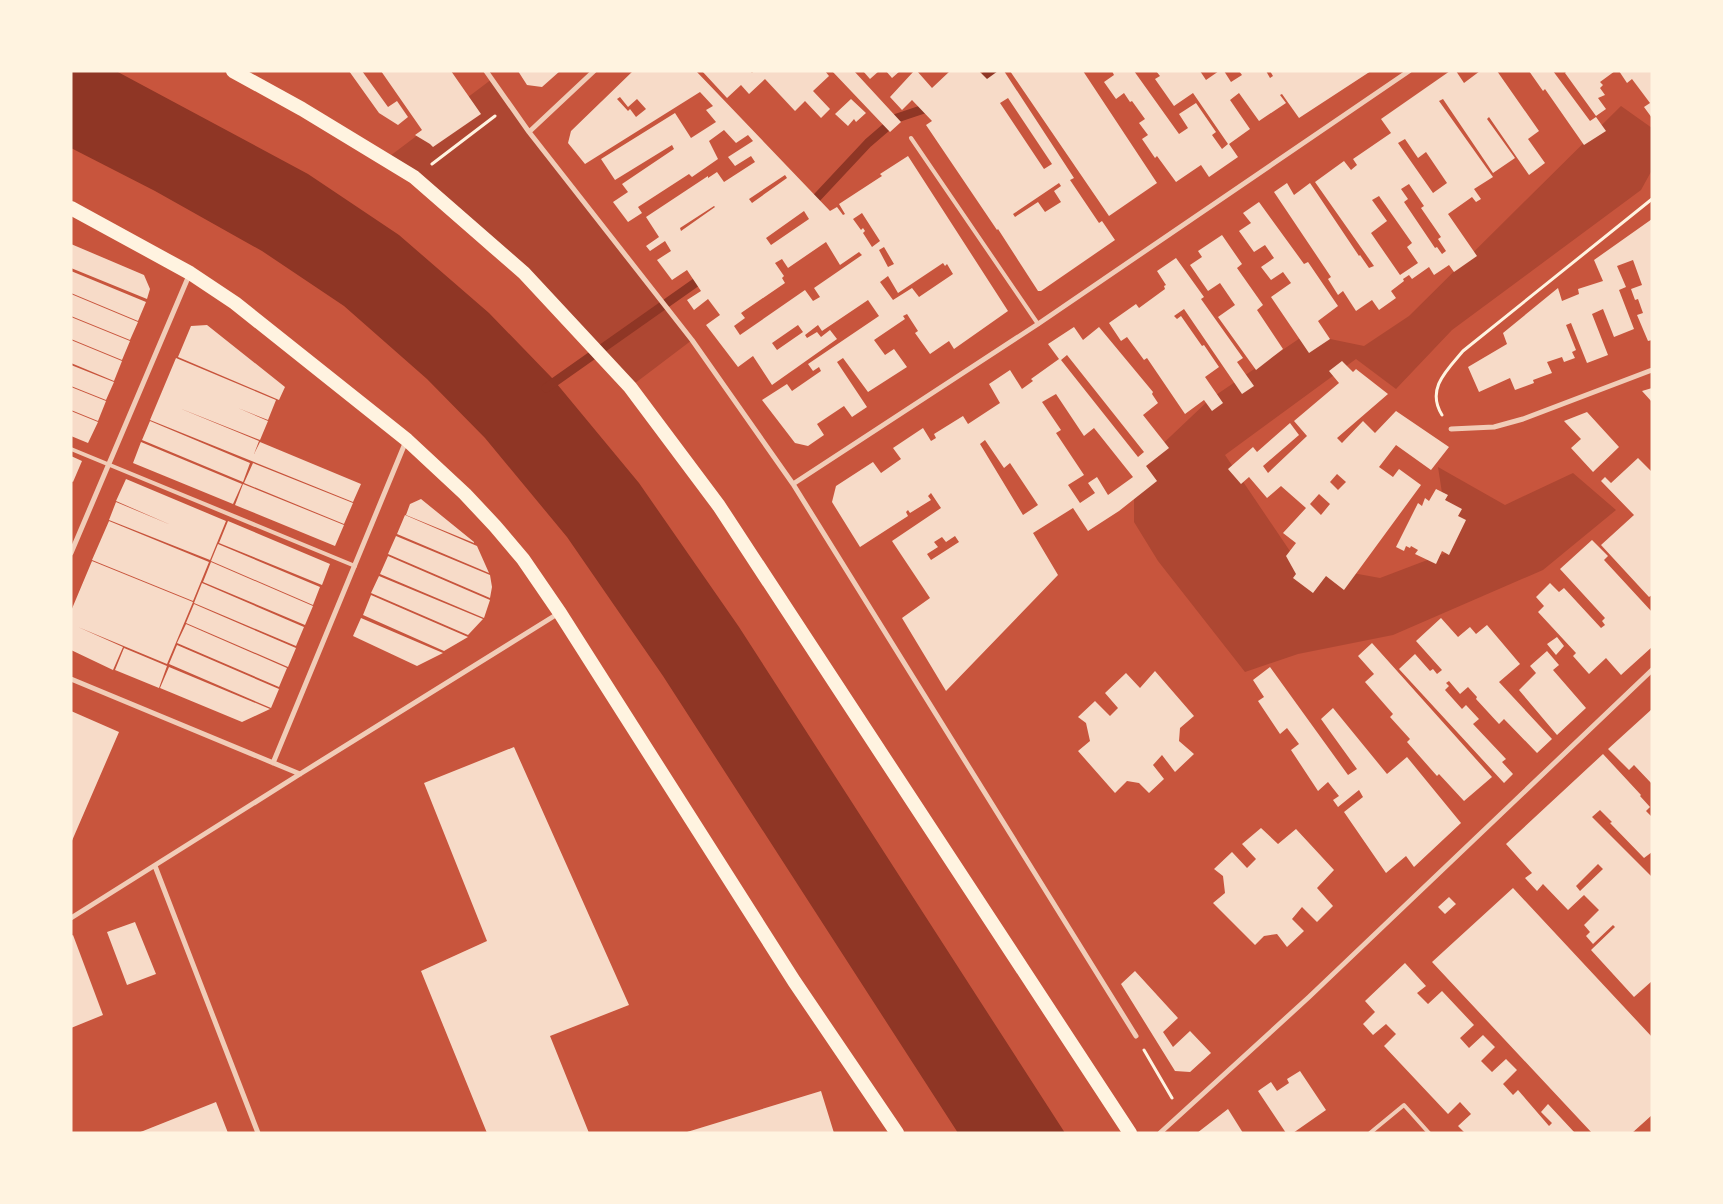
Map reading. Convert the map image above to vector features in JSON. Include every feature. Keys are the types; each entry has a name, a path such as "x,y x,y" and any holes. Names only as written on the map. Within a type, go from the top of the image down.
{"highway":[{"path":"233,71 302,109 414,177 524,273 630,387 707,490 1130,1133"},
{"path":"71,208 190,273 235,303 407,440 465,494 495,526 523,559 560,613 794,981 897,1133"}],"street":[{"path":"486,71 529,132 692,340 792,484 1136,1036"},
{"path":"529,132 594,71"},
{"path":"792,484 1038,324 1410,71"},
{"path":"71,553 190,273"},
{"path":"1450,428 1494,427 1523,419 1652,370"},
{"path":"273,763 407,440"},
{"path":"71,918 560,613"},
{"path":"1160,1133 1309,997 1652,670"},
{"path":"71,679 300,774"},
{"path":"155,866 258,1133"}],"lane":[{"path":"911,138 1038,324"},
{"path":"71,449 355,566"},
{"path":"1370,1133 1404,1105 1429,1133"}],"path":[{"path":"414,177 509,105"},
{"path":"1450,428 1438,407 1436,391 1440,378 1463,352 1652,199"},
{"path":"1136,1036 1182,1113"}],"shaded area":[{"path":"71,71 116,71 308,174 399,235 489,313 552,378 639,483 739,627 1065,1133 958,1133 663,676 567,537 485,438 427,379 344,306 262,251 155,191 71,148"},
{"path":"492,79 509,105 692,340 630,387 524,273 386,159"},
{"path":"1621,106 1652,128 1652,170 1641,190 1452,330 1396,389 1356,359 1225,455 1298,563 1380,578 1451,551 1438,467 1505,505 1573,473 1616,510 1543,570 1393,635 1298,654 1245,672 1158,561 1134,522 1134,471 1210,399 1306,334 1364,346 1409,316"}],"building":[{"path":"349,71 362,71 388,107 397,101 408,117 398,125 379,113"},
{"path":"381,71 451,71 481,114 433,147 415,135 422,130"},
{"path":"518,71 560,71 542,87 527,85"},
{"path":"633,71 696,71 830,211 837,207 843,215 845,214 839,204 882,176 880,174 908,156 1008,311 954,349 949,341 930,354 915,333 918,331 907,314 903,316 905,319 874,340 885,355 894,349 907,367 868,392 843,358 837,362 867,407 852,417 844,406 817,424 824,435 808,446 795,443 762,400 787,384 792,391 821,371 819,367 813,371 808,364 879,316 868,300 822,331 818,325 805,335 807,338 817,332 821,337 830,330 837,339 772,385 753,356 738,367 706,325 720,315 708,299 694,310 687,300 701,291 687,270 672,280 657,260 671,251 665,241 650,251 646,246 659,237 646,217 708,176 708,178 717,172 724,182 755,162 751,156 735,166 728,157 753,141 748,135 736,143 724,130 709,141 718,159 692,177 689,174 638,207 642,213 628,222 613,202 628,192 622,184 674,149 672,145 615,180 601,159 675,113 691,138 716,122 706,110 713,106 700,92 585,164 568,143 571,131","holes":["620,97 628,107 637,99 646,109 636,117 630,109 628,111 617,99","785,175 787,178 752,203 749,199","715,207 681,231 680,228","804,211 809,219 771,245 766,238","862,213 880,241 872,247 863,233 865,231 863,228 861,230 853,219","826,242 840,265 859,252 862,255 814,288 820,297 813,301 805,290 740,335 734,326 745,318 741,313 785,283 782,278 784,276 775,263 782,259 788,268","884,247 894,264 888,267 879,250","943,263 945,266 947,264 953,274 919,297 912,288 893,300 880,282 888,276 898,293","798,325 803,332 777,350 772,343"]},
{"path":"702,71 751,71 752,73 753,71 825,71 829,76 813,91 830,109 821,118 805,101 795,111 765,79 749,94 741,85 727,98"},
{"path":"832,71 854,71 901,122 890,132"},
{"path":"863,71 879,71 870,79"},
{"path":"886,71 900,71 892,78"},
{"path":"914,71 917,71 932,88 950,71 979,71 987,79 998,71 1004,71 1074,178 1070,180 1099,223 1102,221 1115,240 1041,291 1038,291 998,229 926,125 932,121 912,100 902,110 890,97","holes":["1008,98 1052,164 1044,169 1000,103","1059,183 1061,186 1054,191 1061,202 1045,212 1038,202 1015,217 1013,214"]},
{"path":"1010,71 1083,71 1157,183 1109,216"},
{"path":"1112,71 1134,71 1179,134 1188,128 1179,114 1196,103 1216,132 1212,135 1222,149 1228,144 1193,93 1174,106 1155,79 1160,76 1156,71 1200,71 1206,80 1219,71 1224,71 1231,82 1242,75 1239,71 1266,71 1270,78 1273,76 1270,71 1371,71 1299,118 1282,94 1280,95 1286,103 1259,121 1239,93 1230,100 1250,129 1229,144 1238,157 1209,177 1201,165 1176,182 1157,156 1155,158 1142,139 1148,135 1139,123 1145,119 1124,93 1116,99 1104,82 1114,75"},
{"path":"1450,71 1456,71 1464,83 1480,71 1497,71 1539,131 1528,139 1545,163 1529,175 1489,117 1487,119 1515,158 1493,173 1443,99 1439,101 1493,177 1474,189 1481,199 1476,202 1472,197 1448,214 1477,256 1454,272 1449,265 1434,275 1429,267 1412,279 1409,275 1391,291 1396,298 1379,310 1372,300 1356,311 1343,291 1338,295 1328,279 1331,277 1274,192 1287,183 1294,195 1310,183 1359,256 1369,268 1374,266 1315,182 1344,161 1351,170 1357,165 1353,159 1391,133 1381,119","holes":["1405,139 1418,158 1426,152 1447,183 1433,193 1398,143","1409,184 1424,206 1421,208 1441,237 1438,239 1446,251 1442,254 1437,247 1435,248 1404,202 1408,199 1401,189","1379,196 1412,243 1407,247 1418,263 1400,275 1371,233 1387,221 1372,200"]},
{"path":"1529,71 1553,71 1590,121 1596,117 1606,131 1584,145 1545,89 1543,91"},
{"path":"1567,71 1615,71 1600,82 1603,85 1600,88 1605,95 1598,98 1606,109 1596,116 1565,73"},
{"path":"1619,71 1652,71 1652,118 1644,107 1650,103 1632,79 1627,83"},
{"path":"851,99 866,113 856,122 854,119 848,126 835,114"},
{"path":"1259,202 1304,264 1308,262 1338,306 1318,321 1330,339 1309,353 1271,297 1291,283 1283,272 1271,280 1261,267 1274,258 1265,245 1254,252 1239,231 1251,223 1243,213"},
{"path":"1652,219 1652,340 1648,341 1637,315 1643,313 1638,299 1635,300 1631,289 1642,285 1633,260 1617,266 1626,287 1619,290 1634,329 1614,337 1603,309 1592,314 1608,355 1587,363 1571,323 1566,325 1576,350 1572,352 1575,358 1564,362 1562,357 1547,362 1552,373 1533,380 1534,383 1515,390 1510,378 1479,392 1468,367 1507,344 1503,333 1558,288 1562,301 1579,294 1578,289 1603,281 1594,260"},
{"path":"1222,235 1242,264 1237,268 1263,305 1257,310 1283,349 1256,370 1218,317 1235,305 1220,283 1208,291 1190,265 1202,257 1198,251"},
{"path":"71,244 144,275 150,289 147,299 71,268"},
{"path":"1176,258 1204,297 1201,299 1243,358 1237,362 1254,386 1242,394 1184,309 1174,316 1177,319 1181,316 1219,367 1205,377 1223,403 1212,411 1204,400 1185,414 1147,358 1144,360 1127,337 1121,341 1109,323 1136,304 1139,308 1165,289 1164,286 1166,285 1157,271"},
{"path":"71,271 146,302 138,321 71,293"},
{"path":"71,294 138,322 130,340 71,316"},
{"path":"71,317 130,341 122,360 71,339"},
{"path":"207,325 285,387 279,400 178,357 191,326"},
{"path":"1074,327 1083,340 1099,327 1153,392 1152,394 1158,403 1143,415 1169,448 1146,466 1157,481 1119,511 1088,531 1073,508 1033,533 1058,575 946,691 902,618 930,598 892,541 941,508 931,493 928,496 931,500 910,513 908,510 906,512 908,516 860,547 832,502 836,486 873,462 881,473 901,459 893,448 923,428 931,441 936,438 934,434 963,416 968,424 1000,403 989,384 1010,370 1022,389 1033,381 1031,379 1059,359 1048,344","holes":["1067,355 1144,452 1138,457 1061,360","1056,394 1084,436 1094,428 1133,477 1108,495 1097,477 1088,483 1095,493 1080,503 1068,485 1084,475 1056,433 1061,430 1042,402","985,440 1004,468 1010,463 1038,505 1023,515 980,444","955,536 959,542 931,560 927,554 938,547 934,542 942,537 946,542"]},
{"path":"71,340 122,361 114,381 71,363"},
{"path":"176,358 276,400 268,420 238,408 268,421 260,440 179,408 259,441 254,454 260,442 361,484 353,502 150,420"},
{"path":"1342,361 1353,372 1356,369 1388,394 1337,438 1342,443 1363,421 1375,433 1396,411 1449,447 1431,470 1396,445 1379,467 1393,477 1399,469 1421,485 1344,590 1326,576 1313,593 1293,578 1296,574 1286,556 1296,543 1283,533 1306,508 1281,486 1267,498 1249,477 1241,484 1228,469 1253,447 1257,452 1290,423 1299,435 1263,466 1268,473 1307,436 1294,421 1339,383 1329,371","holes":["1337,474 1346,482 1338,490 1330,482","1319,494 1330,504 1321,515 1310,504"]},
{"path":"71,365 114,382 106,400 71,386"},
{"path":"71,387 106,401 98,421 71,410"},
{"path":"1652,388 1652,402 1642,391"},
{"path":"71,411 98,422 88,443 71,436"},
{"path":"1587,412 1619,447 1593,472 1571,448 1581,439 1564,421"},
{"path":"150,421 250,463 243,482 142,440"},
{"path":"141,442 242,484 233,504 133,463"},
{"path":"71,456 82,461 73,482 71,481"},
{"path":"1638,458 1652,470 1652,595 1649,597 1601,545 1634,515 1601,481 1605,477 1611,483"},
{"path":"253,463 353,503 344,524 244,483"},
{"path":"126,479 226,521 210,560 109,520 116,502 171,525 116,501"},
{"path":"243,484 344,525 335,546 235,505"},
{"path":"1436,489 1448,495 1445,500 1462,509 1458,516 1466,520 1449,555 1442,551 1436,564 1415,554 1418,550 1411,546 1410,548 1406,546 1404,551 1396,547 1418,503 1422,506 1425,498 1429,501"},
{"path":"421,499 474,543 406,515 410,504"},
{"path":"405,515 477,546 489,573 397,534"},
{"path":"109,521 209,562 193,601 92,560"},
{"path":"228,521 330,564 322,585 219,543"},
{"path":"396,536 490,575 492,587 490,598 388,554"},
{"path":"1592,540 1608,556 1604,560 1652,612 1652,647 1621,675 1606,658 1589,674 1573,656 1576,653 1538,612 1544,606 1536,597 1550,583 1559,592 1564,588 1601,628 1605,625 1602,621 1605,618 1560,569"},
{"path":"218,544 320,587 313,605 211,561"},
{"path":"388,556 490,600 484,618 380,574"},
{"path":"92,561 193,602 167,664 78,627 123,647 113,670 71,650 71,611"},
{"path":"211,562 313,606 305,625 203,582"},
{"path":"379,576 483,619 468,635 371,593"},
{"path":"202,583 304,627 296,646 194,603"},
{"path":"371,595 468,637 444,651 363,615"},
{"path":"194,604 296,648 288,667 186,623"},
{"path":"361,618 443,653 417,666 353,636"},
{"path":"1441,618 1458,637 1470,627 1476,634 1487,625 1520,664 1499,682 1552,739 1537,753 1504,719 1499,724 1476,699 1477,697 1468,687 1460,694 1449,681 1446,683 1449,686 1445,690 1462,709 1466,705 1479,719 1473,724 1506,759 1502,762 1513,774 1504,783 1399,669 1415,654 1430,671 1433,669 1437,674 1442,670 1416,641"},
{"path":"186,624 287,668 279,687 177,643"},
{"path":"1557,637 1564,646 1556,655 1547,644"},
{"path":"1372,643 1492,777 1464,801 1439,774 1437,776 1407,742 1410,739 1390,717 1393,714 1365,682 1374,674 1358,656"},
{"path":"177,645 279,689 271,708 169,664"},
{"path":"124,648 167,666 159,688 115,670"},
{"path":"1547,651 1559,665 1553,670 1586,708 1557,735 1519,690 1536,673 1530,666"},
{"path":"169,667 270,709 242,722 160,688"},
{"path":"1270,667 1348,775 1357,769 1321,719 1333,708 1387,774 1407,757 1461,823 1414,867 1406,856 1386,873 1344,812 1363,797 1359,790 1338,807 1333,800 1339,796 1328,782 1318,791 1291,750 1299,744 1287,728 1280,734 1258,701 1264,697 1253,680"},
{"path":"1155,671 1194,716 1180,728 1179,741 1194,754 1175,772 1162,755 1153,765 1164,779 1149,793 1139,783 1127,781 1115,793 1078,751 1090,741 1086,723 1078,717 1095,701 1110,716 1118,708 1105,693 1126,673 1140,688"},
{"path":"1652,709 1652,784 1634,765 1629,770 1608,749"},
{"path":"71,711 119,732 71,843"},
{"path":"514,747 629,1005 550,1036 589,1133 487,1133 421,971 487,941 424,783"},
{"path":"1603,754 1650,807 1646,811 1652,817 1652,852 1644,858 1600,810 1592,817 1652,877 1652,981 1634,997 1591,950 1615,927 1613,925 1593,944 1586,936 1590,932 1584,925 1599,910 1584,895 1568,910 1543,884 1537,891 1525,878 1532,873 1506,844","holes":["1598,864 1603,869 1580,891 1576,886"]},
{"path":"1261,828 1278,844 1296,829 1334,870 1317,888 1333,906 1317,922 1302,907 1292,919 1304,931 1287,947 1277,934 1264,936 1255,945 1213,903 1225,893 1223,876 1214,869 1232,852 1247,868 1256,859 1242,844"},
{"path":"1513,888 1652,1037 1652,1115 1632,1133 1592,1133 1432,962"},
{"path":"1449,897 1456,904 1445,914 1438,907"},
{"path":"135,922 156,974 127,985 107,932"},
{"path":"73,935 103,1015 71,1028 71,936"},
{"path":"1405,963 1426,986 1417,993 1428,1004 1442,991 1474,1025 1460,1038 1469,1048 1483,1035 1495,1047 1481,1061 1492,1072 1506,1059 1517,1070 1503,1084 1513,1095 1518,1090 1549,1126 1552,1123 1541,1112 1548,1104 1575,1133 1465,1133 1458,1126 1471,1114 1460,1102 1448,1114 1384,1046 1396,1034 1386,1024 1373,1035 1363,1024 1375,1012 1365,1001"},
{"path":"1135,971 1178,1018 1163,1032 1173,1047 1190,1031 1211,1053 1190,1072 1175,1071 1121,984"},
{"path":"1300,1071 1326,1110 1293,1133 1286,1133 1258,1091 1271,1082 1277,1091 1289,1083 1287,1079"},
{"path":"821,1091 834,1133 687,1133 687,1132"},
{"path":"216,1102 228,1133 138,1133"},
{"path":"1228,1109 1243,1133 1197,1133"}],"waterway":[{"path":"977,82 993,71"},
{"path":"809,206 868,143 897,118 933,106"},
{"path":"546,388 705,276"}]}
